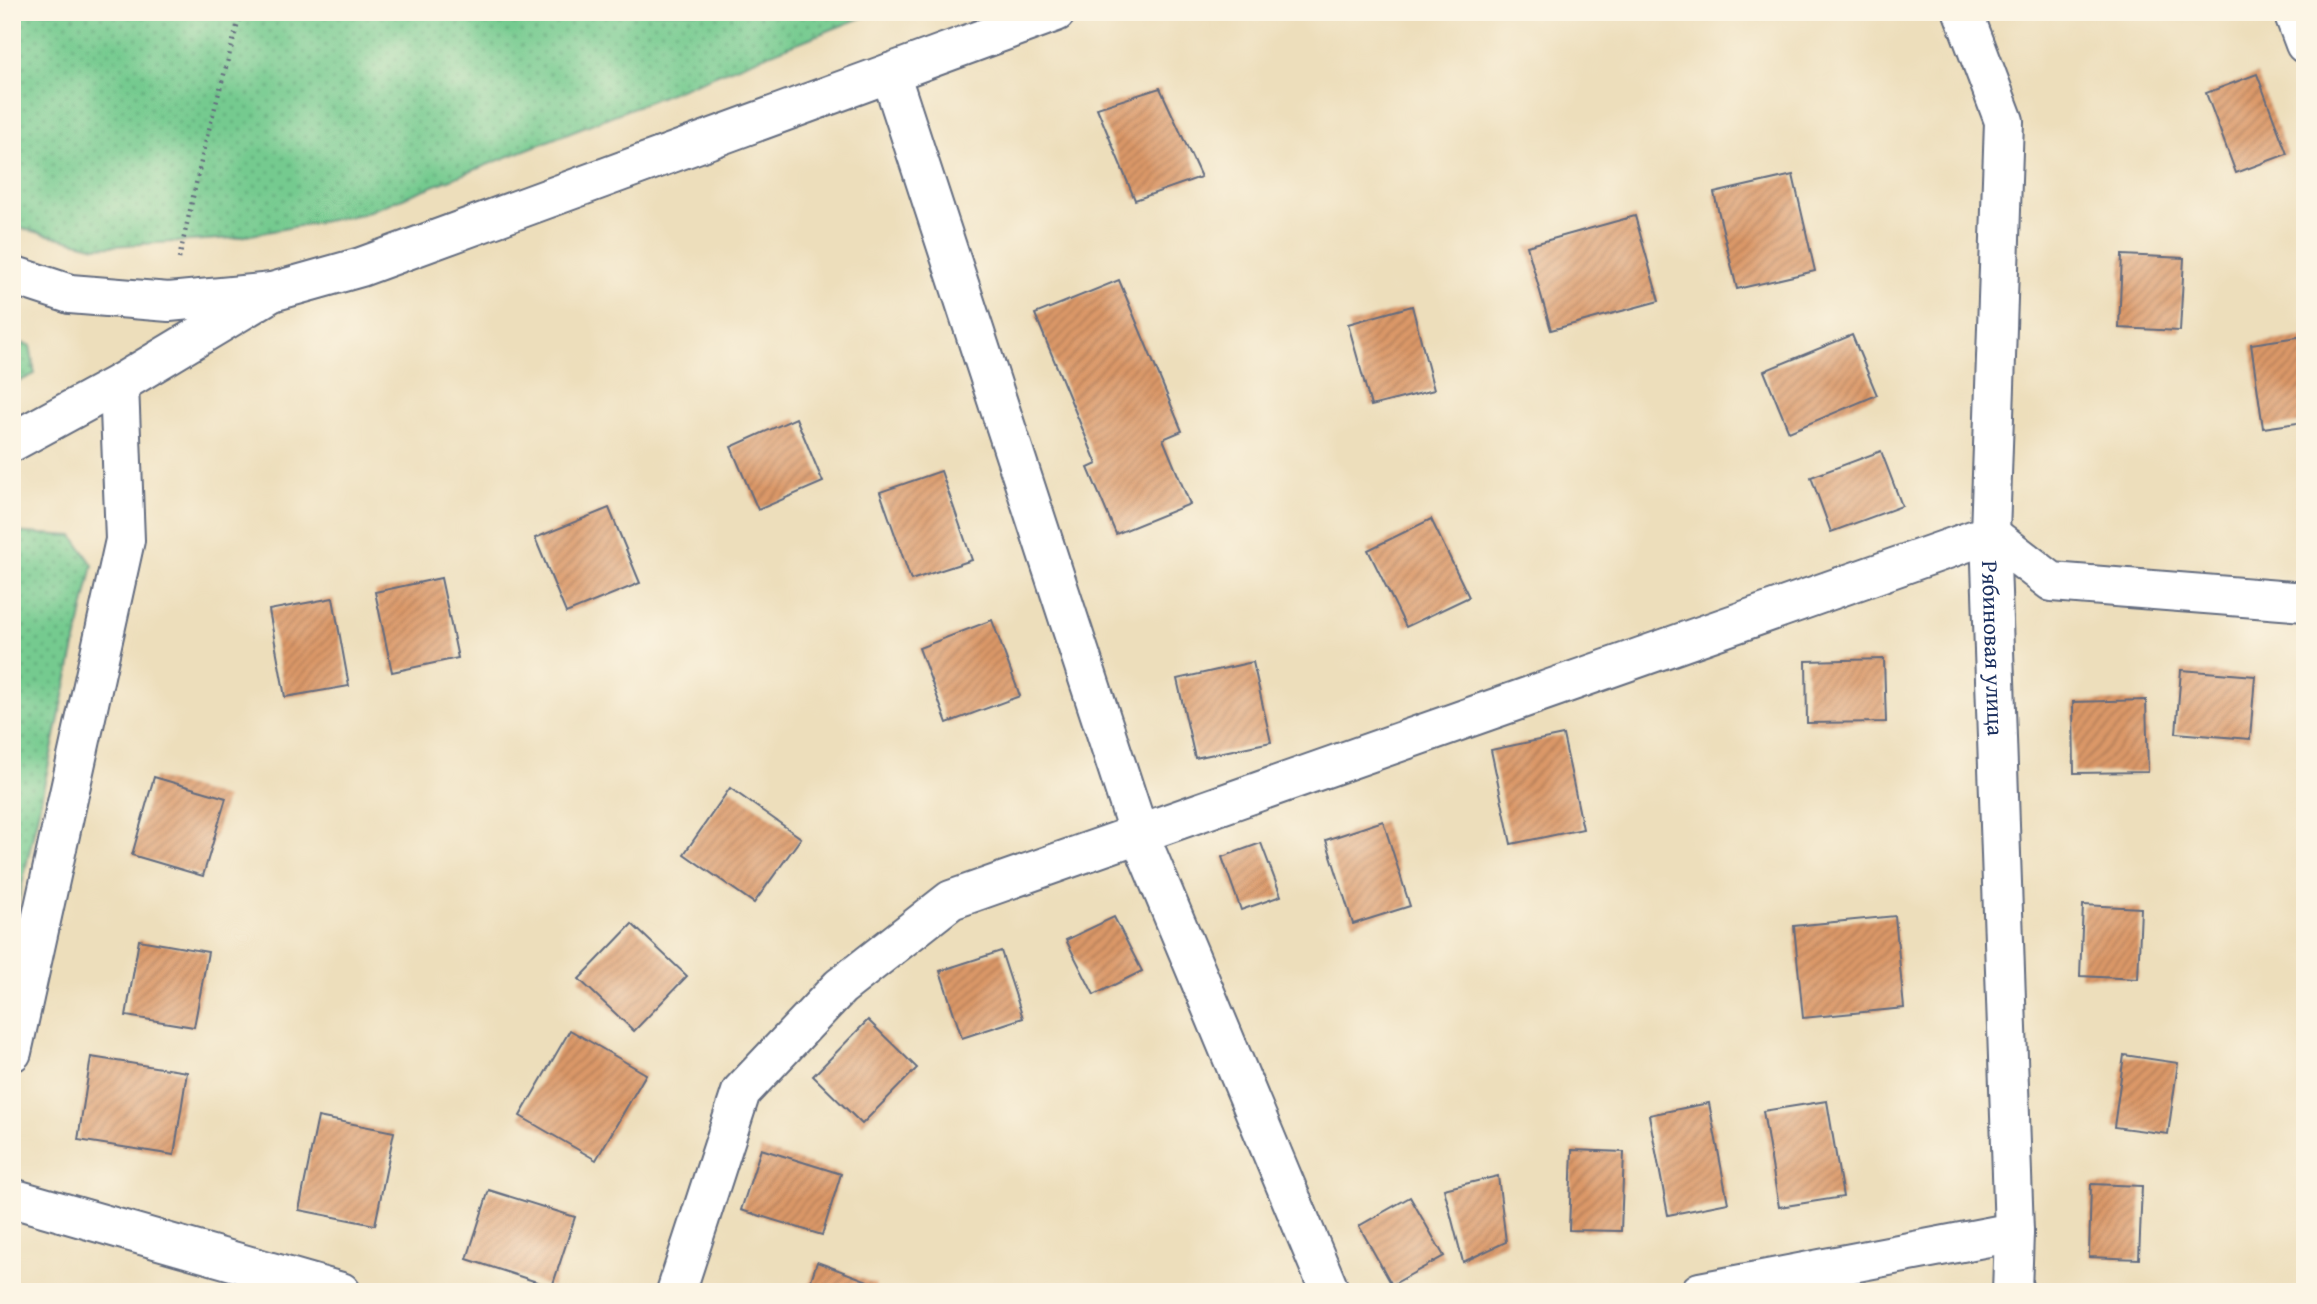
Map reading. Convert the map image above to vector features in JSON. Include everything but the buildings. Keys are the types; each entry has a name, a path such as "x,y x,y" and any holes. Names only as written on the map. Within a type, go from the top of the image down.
{"street":[{"path":"12,275 70,294 169,302 272,292 361,267 1056,12"},
{"name":"Рябиновая улица","path":"1963,12 2004,121 1990,534 2014,1232 2011,1292"},
{"path":"2293,12 2305,44"},
{"path":"890,73 1139,834 1330,1292"},
{"path":"12,442 119,384 272,292"},
{"path":"12,1052 125,540 119,384"},
{"path":"676,1292 741,1092 840,987 951,900 1990,534 2052,582 2305,602"},
{"path":"12,1198 341,1292"},
{"path":"1700,1292 2014,1232"}],"path":[{"path":"169,302 205,144 241,12"}],"green space":[{"path":"12,12 876,12 362,214 235,238 96,247 12,226"},
{"path":"12,341 30,345 35,374 12,385"},
{"path":"12,532 73,536 93,565 12,930"}]}
